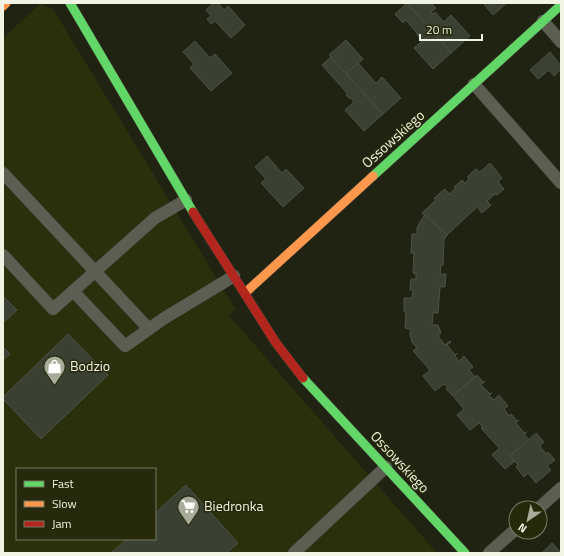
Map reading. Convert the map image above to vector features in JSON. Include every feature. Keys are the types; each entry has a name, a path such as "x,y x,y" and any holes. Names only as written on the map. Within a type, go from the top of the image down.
{"street":[{"path":"3,6 6,3"},
{"name":"Ossowskiego","path":"70,3 186,200 276,343 303,378 465,553"},
{"name":"Ossowskiego","path":"245,293 561,4"}],"lane":[{"path":"543,21 561,42"},
{"path":"474,84 561,183"},
{"path":"3,173 149,329"},
{"path":"3,255 53,309 155,218 186,200"},
{"path":"73,291 125,346 163,319 234,276"},
{"path":"294,553 386,467"},
{"path":"548,500 561,488"},
{"path":"489,553 508,536"}],"shaded area":[{"path":"40,4 53,9 236,310 229,315 437,553 3,553 3,38"}],"building":[{"path":"214,3 218,3 224,10 228,6 245,25 231,38 215,21 211,24 207,19 211,16 206,10"},
{"path":"407,3 433,32 423,40 406,20 403,23 395,14"},
{"path":"407,3 431,3 436,8 431,12 433,14 435,12 444,22 451,15 470,36 451,53"},
{"path":"483,3 507,3 493,15"},
{"path":"433,32 451,53 433,69 414,48"},
{"path":"346,40 363,59 346,74 329,55"},
{"path":"195,41 210,58 215,54 232,73 211,91 190,68 194,64 183,52"},
{"path":"550,52 561,66 561,69 554,76 549,70 538,79 530,70"},
{"path":"331,57 383,114 364,131 345,110 354,102 346,95 347,93 322,65"},
{"path":"358,63 376,83 382,77 401,98 383,114 346,74"},
{"path":"267,156 282,173 286,169 304,188 283,207 261,183 266,179 255,167"},
{"path":"490,163 502,178 498,182 504,189 487,201 491,205 482,213 477,207 447,235 422,213 436,200 434,198 445,189 449,194 462,180 465,183 469,179 467,177 476,169 480,172"},
{"path":"425,215 447,235 444,240 443,265 441,265 440,274 446,274 445,287 440,287 438,313 433,313 432,325 438,325 441,333 438,336 445,345 450,341 451,342 447,345 455,355 457,353 455,356 459,361 464,356 473,367 469,370 475,377 453,396 446,389 448,387 444,384 435,391 423,376 430,370 413,351 417,348 412,342 410,329 405,328 406,312 404,312 404,298 412,298 413,290 410,290 411,279 416,279 416,274 413,273 414,253 411,253 412,234 417,234 417,228"},
{"path":"3,296 17,310 3,323"},
{"name":"Bodzio","path":"68,334 108,375 41,439 3,399 3,397"},
{"path":"3,347 10,354 3,360"},
{"path":"477,375 483,382 485,381 481,385 490,394 492,393 489,395 494,400 499,395 508,406 504,409 509,416 511,414 517,421 519,420 516,423 524,433 527,432 524,434 529,440 510,456 515,461 505,469 492,455 499,448 481,428 483,427 479,423 470,430 457,415 464,409 453,396"},
{"path":"536,433 544,442 540,446 546,454 548,452 555,460 547,466 551,470 536,483 528,473 524,477 516,467 518,465 510,456"},
{"name":"Biedronka","path":"186,485 238,543 227,553 111,553 126,540 156,540 156,512"},
{"path":"552,543 561,553 542,553"},
{"path":"552,543 561,553 542,553"}],"traffic: fast":[{"path":"70,3 193,212"},
{"path":"373,176 561,5"},
{"path":"303,378 465,553"}],"traffic: slow":[{"path":"3,6 6,3"},
{"path":"245,293 373,176"}],"traffic: jam":[{"path":"193,212 276,343 303,378"}],"place":[{"name":"Bodzio","path":"55,386"},
{"name":"Biedronka","path":"189,526"}]}
